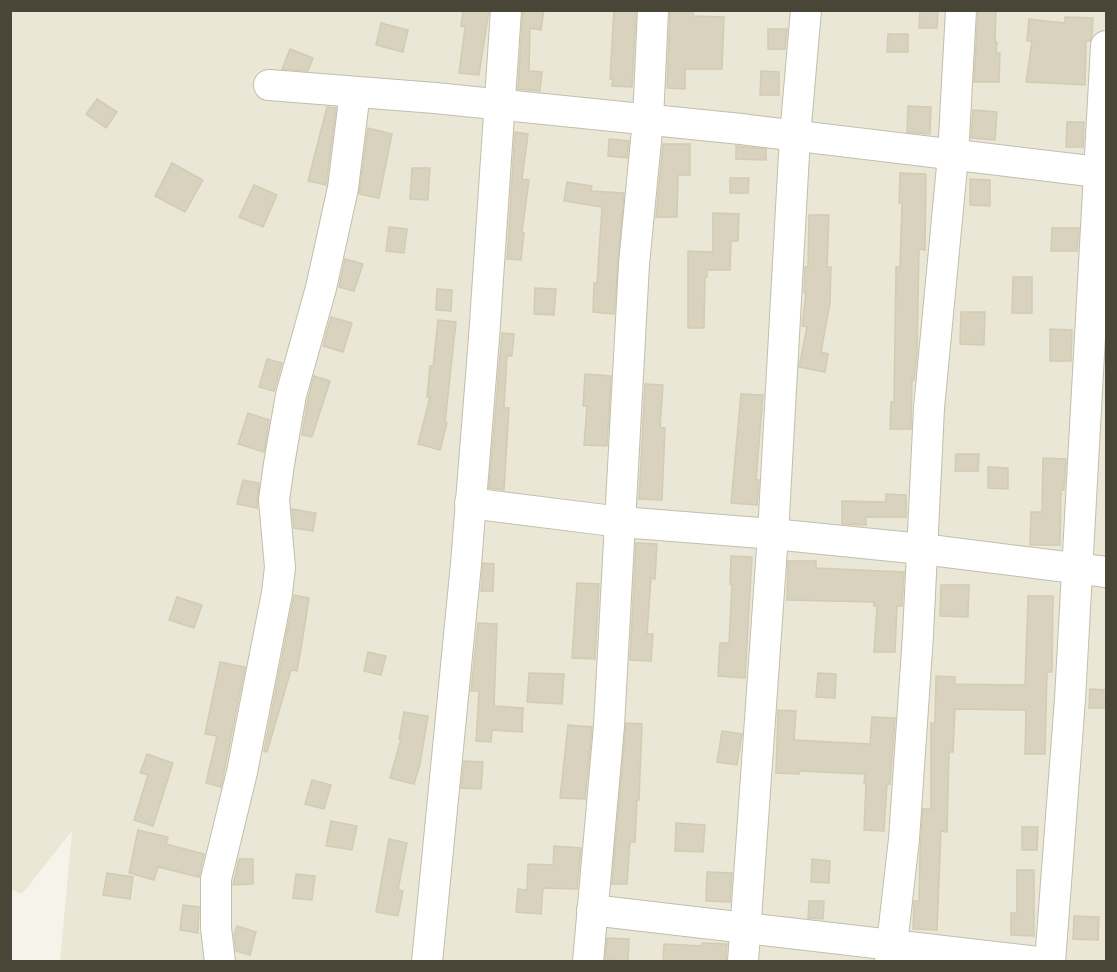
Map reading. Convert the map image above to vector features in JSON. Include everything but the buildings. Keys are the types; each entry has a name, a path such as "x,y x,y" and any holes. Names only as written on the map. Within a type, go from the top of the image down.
{"street":[{"path":"427,962 484,338 506,10"},
{"path":"588,962 609,726 634,264 648,120 653,10"},
{"path":"743,962 773,534 795,136 806,10"},
{"path":"891,954 905,827 929,408 953,156 961,10"},
{"path":"1050,962 1103,173 1107,45"},
{"path":"269,86 648,120 1103,173"},
{"path":"220,962 216,928 216,879 249,738 277,593 280,567 274,500 279,464 291,395 321,288 342,188 355,92"},
{"path":"470,503 621,522 922,549 1107,572"},
{"path":"592,910 746,926 891,954 1038,962"}],"shaded area":[{"path":"10,11 1106,11 1106,961 60,961 72,831 22,894 11,890"}]}
